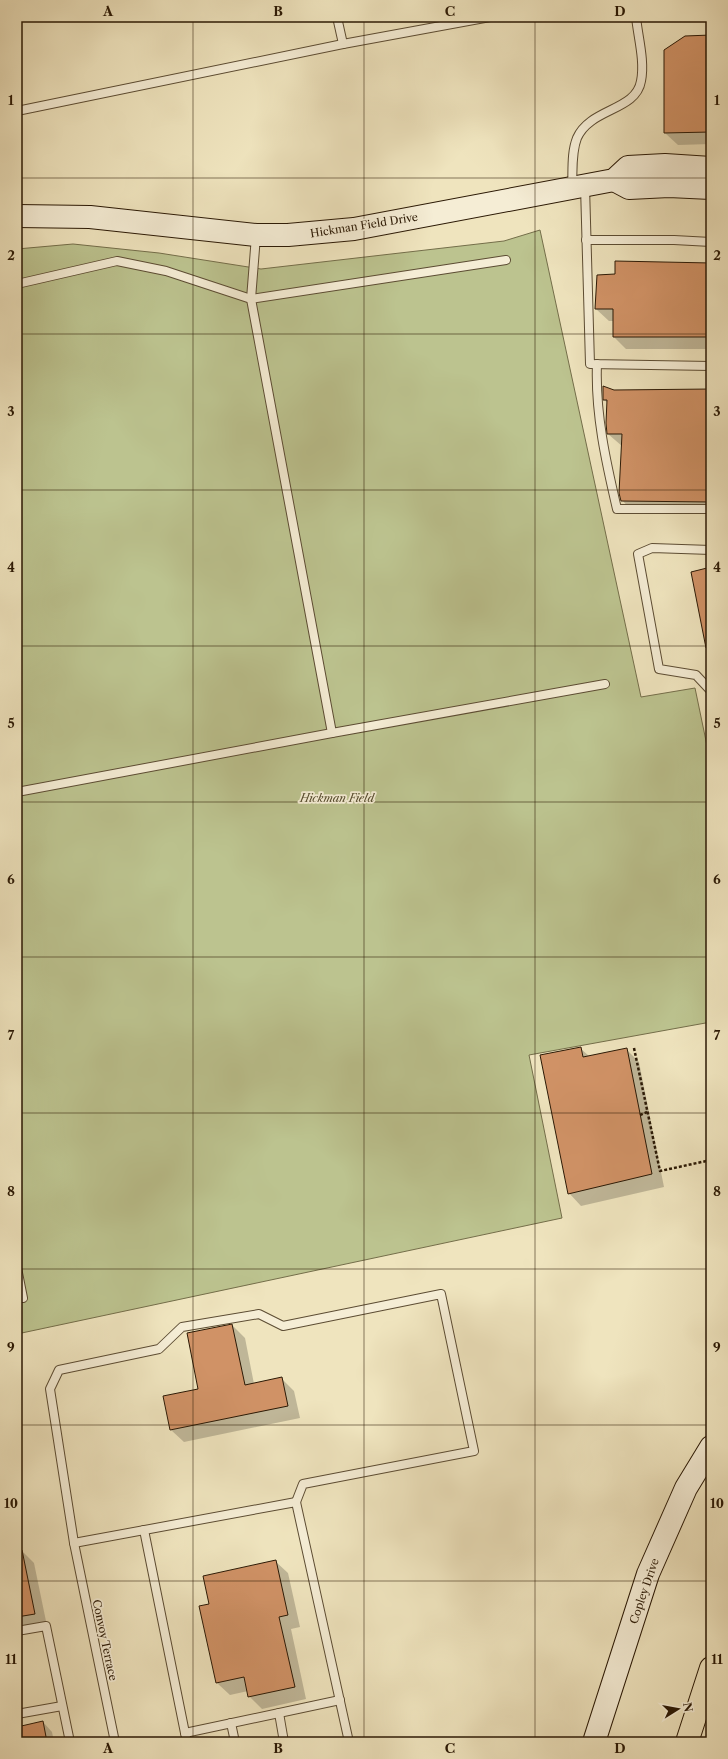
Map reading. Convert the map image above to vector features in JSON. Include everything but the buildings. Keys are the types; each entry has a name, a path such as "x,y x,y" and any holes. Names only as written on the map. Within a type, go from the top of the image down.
{"highway":[{"path":"687,1742 711,1668"}],"street":[{"path":"711,168 665,165 628,167 614,180 629,188 669,186 711,188"},
{"name":"Hickman Field Drive","path":"17,216 90,217 256,235 288,236 354,229 614,180"},
{"name":"Copley Drive","path":"594,1742 648,1574 686,1488 711,1447"}],"lane":[{"path":"337,17 342,44"},
{"path":"17,111 342,44 490,17"},
{"path":"636,17 642,66 641,82 636,93 622,105 603,113 587,123 577,138 573,158 586,240 590,364 711,366"},
{"path":"256,235 251,299 332,733"},
{"path":"586,240 674,240 711,242"},
{"path":"17,284 117,261 166,271 251,299 506,260"},
{"path":"597,364 596,378 604,452 616,508 711,508"},
{"path":"711,550 652,548 638,554 659,669 696,675 711,691"},
{"path":"17,792 605,684"},
{"path":"17,1268 23,1298"},
{"name":"Convoy Terrace","path":"115,1742 74,1542 50,1389 59,1370 159,1349 182,1327 258,1314 283,1326 441,1294 474,1450 303,1484 296,1502"},
{"path":"74,1542 296,1502 349,1742"},
{"path":"144,1530 187,1742"},
{"path":"17,1631 46,1626 70,1742"},
{"path":"186,1732 340,1700"},
{"path":"17,1714 62,1706"},
{"path":"279,1713 284,1742"},
{"path":"231,1723 235,1742"}],"path":[{"path":"634,1048 660,1171 711,1160"},
{"path":"640,1115 647,1112"}],"green space":[{"name":"Hickman Field","path":"540,230 641,697 695,688 711,765 711,1022 529,1055 562,1218 17,1334 17,249 73,244 159,253 261,269 504,241"}]}
